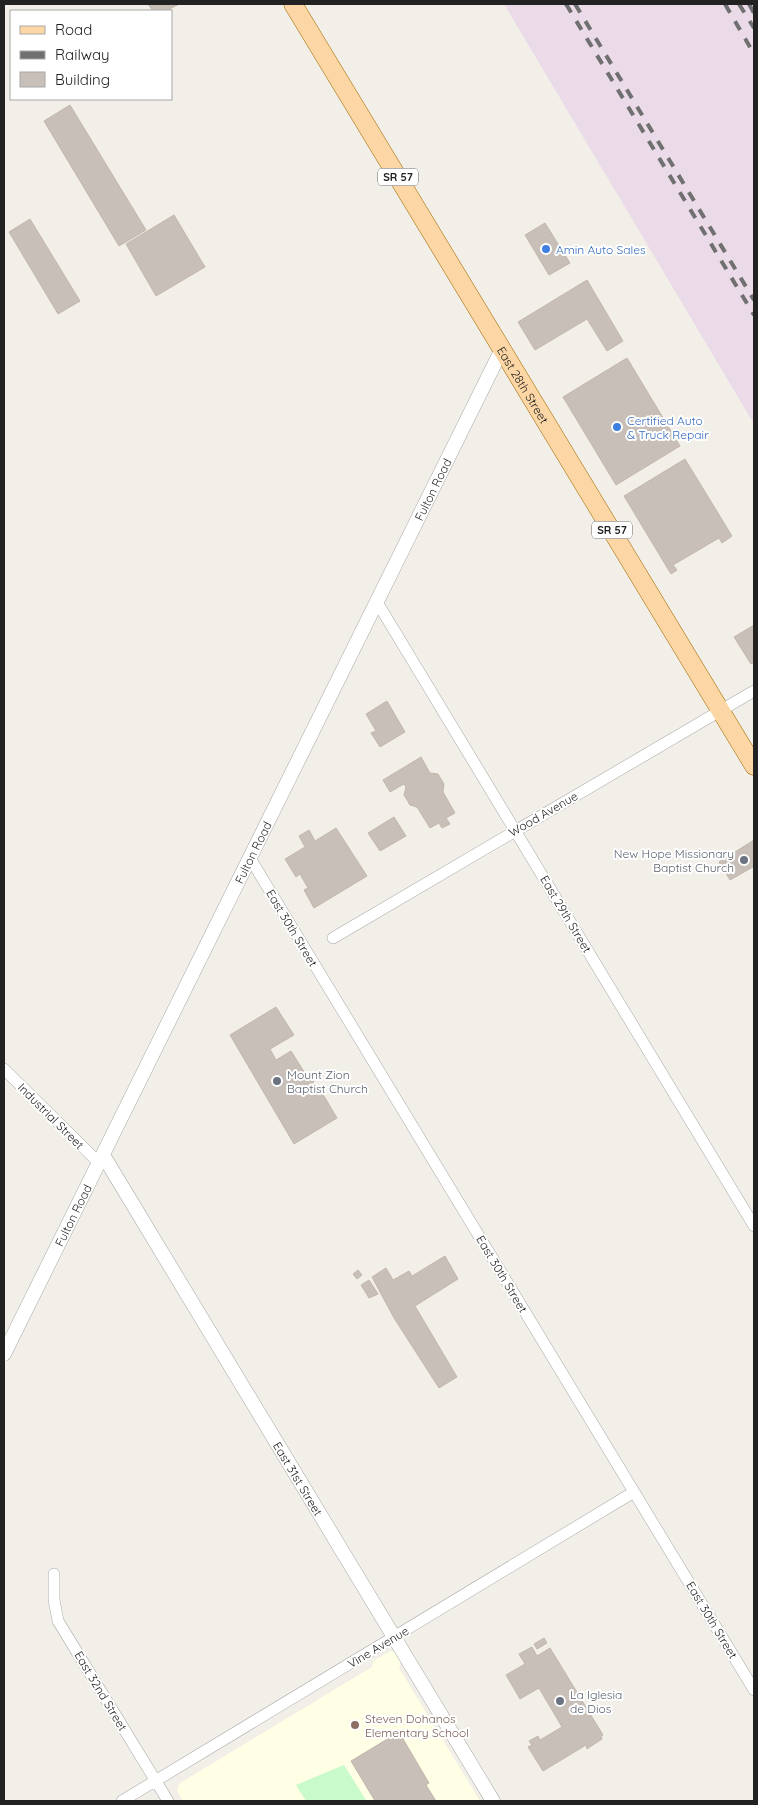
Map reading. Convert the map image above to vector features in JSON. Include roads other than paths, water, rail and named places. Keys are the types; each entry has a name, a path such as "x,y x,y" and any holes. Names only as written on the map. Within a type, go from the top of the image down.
{"main road":[{"name":"East 28th Street","path":"293,4 754,766"}],"street":[{"name":"Fulton Road","path":"4,1354 502,349"},
{"name":"East 29th Street","path":"377,602 754,1226"},
{"name":"Wood Avenue","path":"333,938 754,691"},
{"name":"East 30th Street","path":"250,858 754,1690"},
{"name":"Industrial Street","path":"4,1069 101,1159"},
{"name":"East 31st Street","path":"101,1159 493,1801"},
{"name":"Vine Avenue","path":"122,1801 634,1492"},
{"name":"East 32nd Street","path":"54,1574 54,1600 58,1621 168,1801"}],"railway":[{"path":"566,4 754,315"},
{"path":"575,4 754,300"},
{"path":"725,4 754,54"},
{"path":"739,4 754,28"},
{"path":"749,4 754,13"}],"place":[{"name":"Amin Auto Sales","path":"546,249"},
{"name":"Certified Auto & Truck Repair","path":"617,427"},
{"name":"New Hope Missionary Baptist Church","path":"744,860"},
{"name":"Mount Zion Baptist Church","path":"277,1081"},
{"name":"La Iglesia de Dios","path":"560,1701"},
{"name":"Steven Dohanos Elementary School","path":"355,1725"}]}
